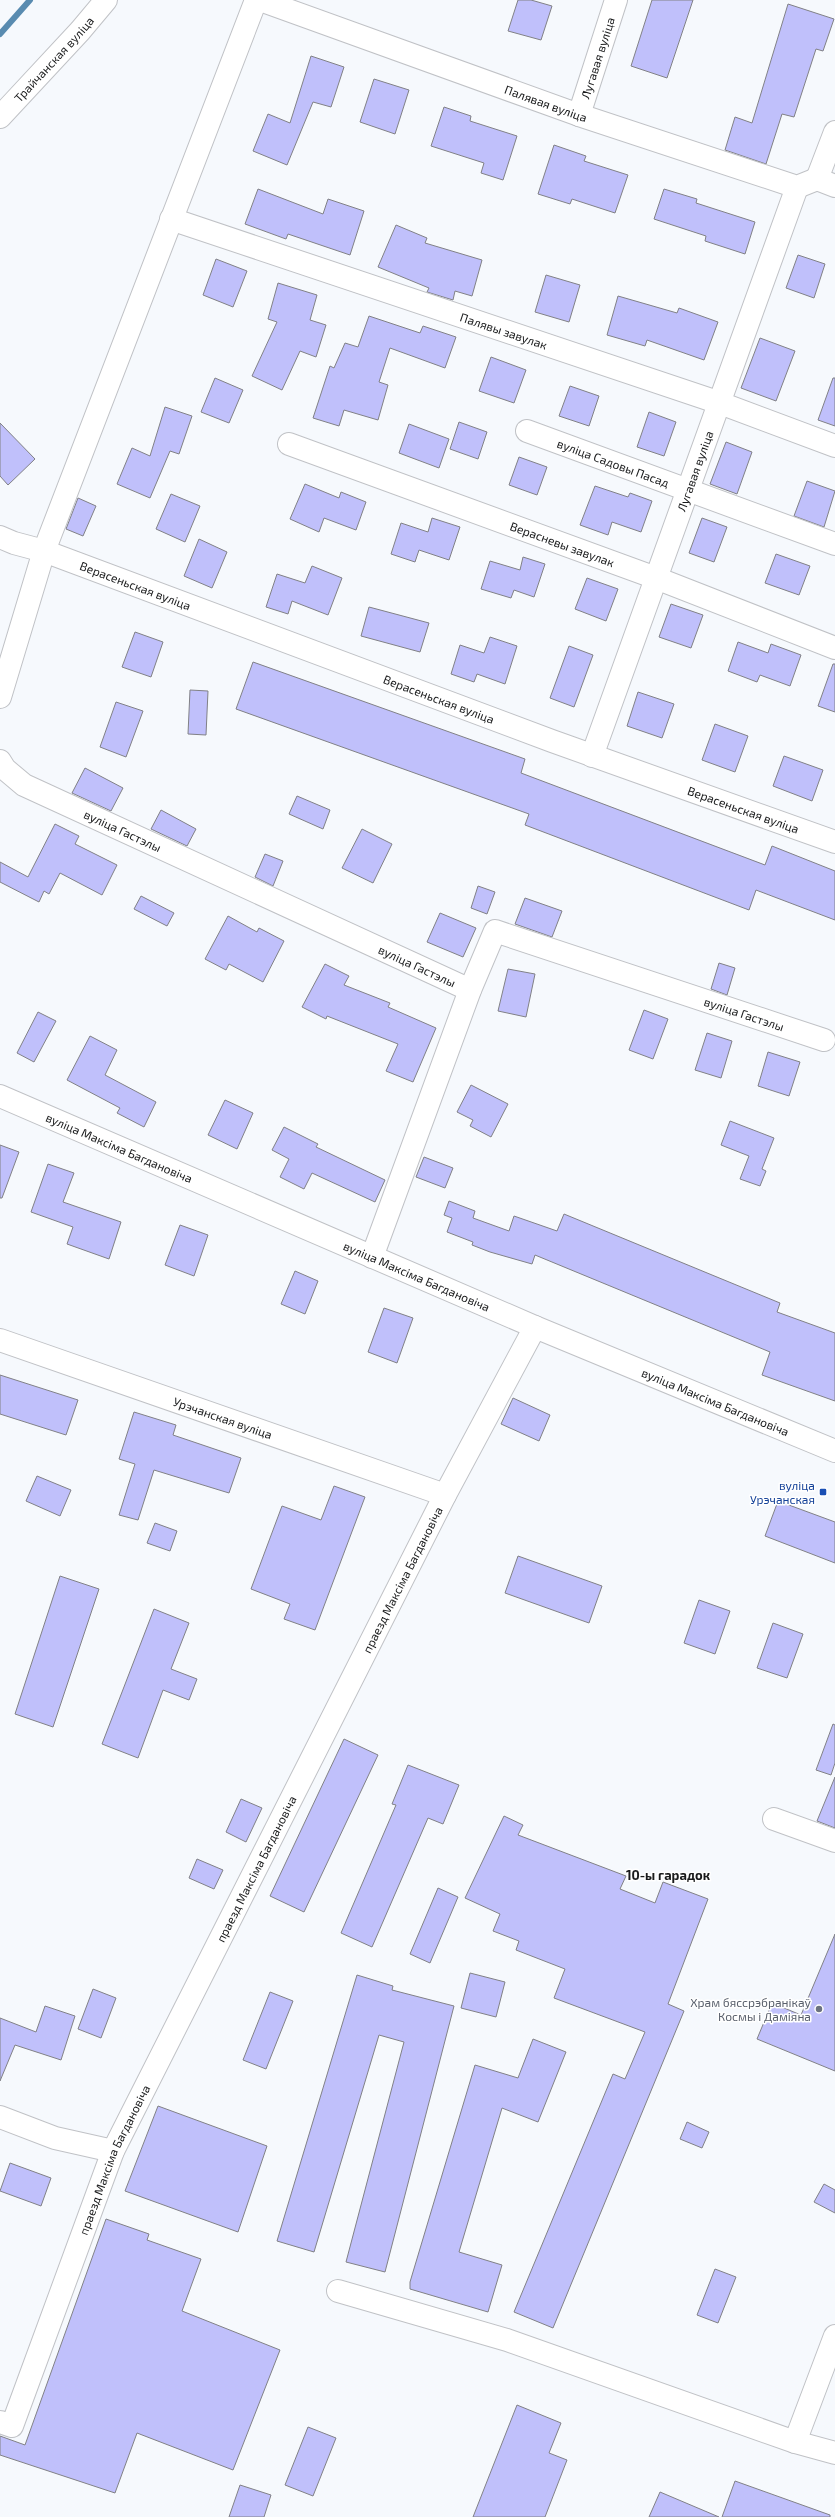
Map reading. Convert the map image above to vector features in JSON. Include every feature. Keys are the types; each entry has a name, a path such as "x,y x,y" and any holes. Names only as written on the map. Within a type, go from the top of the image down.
{"street":[{"name":"Трайчанская вуліца","path":"0,117 80,31 106,0"},
{"path":"0,697 44,551 256,0"},
{"name":"Палявая вуліца","path":"260,0 579,116 797,187"},
{"name":"Лугавая вуліца","path":"579,116 616,0"},
{"path":"797,187 826,183 835,132"},
{"name":"Лугавая вуліца","path":"592,756 687,488 720,403 797,187"},
{"name":"Палявы завулак","path":"171,219 720,403 835,446"},
{"name":"вуліца Садовы Пасад","path":"527,431 687,488 835,544"},
{"name":"Верасневы завулак","path":"289,444 656,578 835,648"},
{"name":"Верасеньская вуліца","path":"0,536 14,543 44,551 592,756 835,842"},
{"name":"вуліца Гастэлы","path":"0,761 5,769 24,785 470,990 495,931 824,1040"},
{"path":"372,1257 470,990"},
{"name":"вуліца Максіма Багдановіча","path":"0,1096 535,1327 835,1451"},
{"name":"праезд Максіма Багдановіча","path":"6,2424 113,2150 445,1496 535,1327"},
{"name":"Урэчанская вуліца","path":"0,1340 445,1496"},
{"path":"774,1819 835,1841"},
{"path":"0,2117 55,2138 113,2150"},
{"path":"338,2291 507,2340 795,2442 835,2453"},
{"path":"795,2442 835,2336"}],"building":[{"path":"518,0 531,0 552,6 541,40 508,31"},
{"path":"652,0 693,0 667,78 631,66"},
{"path":"788,4 834,19 823,51 816,49 794,117 782,114 766,164 725,150 735,117 752,123"},
{"path":"311,56 344,67 331,107 313,102 287,165 253,151 268,114 290,123"},
{"path":"374,79 409,90 395,134 360,122"},
{"path":"444,107 471,116 470,121 517,136 503,180 481,173 484,163 431,146"},
{"path":"554,145 586,156 584,161 628,175 615,213 572,199 570,204 538,194"},
{"path":"258,189 323,214 328,199 364,211 350,255 288,234 286,239 245,224"},
{"path":"664,189 697,199 696,203 755,222 745,254 705,241 706,236 654,219"},
{"path":"396,225 427,238 425,243 482,260 472,296 455,291 453,300 427,292 429,288 378,267"},
{"path":"798,255 825,264 814,298 786,288"},
{"path":"216,259 247,271 233,307 203,295"},
{"path":"546,275 580,285 569,322 535,312"},
{"path":"278,283 317,295 310,320 326,325 316,357 300,351 282,390 252,376 277,322 268,319"},
{"path":"618,296 677,313 679,308 718,322 704,360 647,340 645,346 607,335"},
{"path":"369,316 420,333 423,326 456,337 445,368 390,348 379,382 388,385 378,420 344,410 339,426 313,418 330,366 334,368 345,343 358,347"},
{"path":"760,338 795,351 776,401 741,388"},
{"path":"491,357 526,370 514,403 479,391"},
{"path":"215,378 243,390 229,423 201,412"},
{"path":"833,378 835,378 835,426 818,420"},
{"path":"570,386 599,396 589,426 559,416"},
{"path":"165,407 192,416 179,454 170,451 150,498 117,484 132,448 150,456"},
{"path":"649,412 676,422 664,456 637,447"},
{"path":"459,422 487,432 478,459 450,449"},
{"path":"0,423 35,459 8,485 0,476"},
{"path":"409,424 449,439 439,468 399,453"},
{"path":"726,442 752,452 737,494 710,484"},
{"path":"519,457 547,467 537,495 509,485"},
{"path":"807,481 835,491 824,527 794,516"},
{"path":"305,484 339,498 341,492 366,502 356,530 324,518 319,532 290,519"},
{"path":"595,486 628,497 630,493 652,501 641,532 612,522 608,535 580,525"},
{"path":"171,494 200,506 185,542 156,529"},
{"path":"78,498 96,506 83,536 66,529"},
{"path":"432,518 460,527 449,560 419,550 415,562 391,554 401,523 428,532"},
{"path":"702,518 727,527 714,562 689,553"},
{"path":"199,539 227,552 212,588 184,576"},
{"path":"776,554 810,566 799,595 765,583"},
{"path":"523,557 545,564 534,597 514,590 511,598 481,589 490,561 520,570"},
{"path":"312,566 342,578 328,615 292,601 288,614 266,607 277,574 305,583"},
{"path":"587,578 618,589 606,621 575,609"},
{"path":"671,604 703,615 691,648 659,637"},
{"path":"369,607 429,623 420,652 361,636"},
{"path":"135,632 163,642 151,677 122,667"},
{"path":"490,637 517,646 505,684 477,674 474,682 451,674 460,645 484,653"},
{"path":"738,642 768,653 771,644 801,655 790,686 760,675 757,682 728,671"},
{"path":"569,646 593,655 574,707 550,698"},
{"path":"253,662 525,759 521,773 765,865 772,846 835,871 835,920 756,890 749,910 525,825 529,814 236,709"},
{"path":"833,664 835,664 835,712 818,706"},
{"path":"190,690 208,691 206,735 188,734"},
{"path":"638,692 674,704 662,738 627,726"},
{"path":"116,702 143,711 126,757 100,747"},
{"path":"715,724 748,736 735,772 702,760"},
{"path":"784,756 823,770 812,801 773,786"},
{"path":"85,768 123,788 111,811 72,793"},
{"path":"297,796 330,810 323,829 289,814"},
{"path":"161,810 196,829 187,846 151,829"},
{"path":"55,824 79,836 75,844 117,865 102,895 60,873 49,894 44,891 39,902 0,882 0,862 28,877"},
{"path":"362,829 392,844 373,883 342,868"},
{"path":"265,854 283,861 273,886 255,877"},
{"path":"478,886 495,892 487,914 471,908"},
{"path":"141,896 174,913 167,926 134,909"},
{"path":"525,898 562,911 552,937 515,924"},
{"path":"440,913 476,928 463,957 427,942"},
{"path":"228,916 257,932 259,928 284,941 263,982 229,964 226,970 205,959"},
{"path":"719,963 735,968 727,995 711,989"},
{"path":"325,964 349,976 344,985 390,1003 388,1007 436,1028 413,1082 386,1071 398,1044 327,1016 326,1019 302,1007"},
{"path":"508,969 535,974 526,1017 498,1011"},
{"path":"644,1010 668,1019 653,1059 629,1050"},
{"path":"38,1012 56,1021 34,1062 17,1053"},
{"path":"707,1033 732,1041 721,1078 695,1070"},
{"path":"90,1036 117,1050 105,1075 156,1102 144,1127 117,1113 120,1108 67,1080"},
{"path":"768,1052 800,1062 789,1096 758,1086"},
{"path":"471,1085 508,1104 491,1137 470,1126 473,1120 457,1112"},
{"path":"225,1100 253,1113 237,1149 208,1135"},
{"path":"730,1121 774,1138 762,1169 766,1171 760,1186 740,1179 749,1156 721,1145"},
{"path":"284,1127 318,1144 316,1147 385,1180 375,1202 312,1173 304,1189 280,1177 289,1159 272,1150"},
{"path":"0,1145 19,1152 2,1198 0,1198"},
{"path":"424,1157 453,1168 445,1188 416,1177"},
{"path":"48,1164 74,1173 63,1202 121,1222 109,1259 67,1244 73,1227 31,1212"},
{"path":"449,1201 475,1211 473,1218 509,1231 514,1216 557,1231 564,1214 780,1303 777,1312 835,1333 835,1401 762,1375 770,1352 535,1255 532,1264 490,1252 472,1245 473,1242 447,1232 452,1218 444,1215"},
{"path":"180,1225 208,1235 194,1276 165,1265"},
{"path":"295,1271 318,1281 305,1314 281,1304"},
{"path":"384,1308 413,1318 397,1363 368,1352"},
{"path":"0,1375 78,1400 66,1435 0,1414"},
{"path":"513,1398 550,1415 539,1441 501,1424"},
{"path":"134,1412 176,1425 173,1435 241,1458 229,1493 154,1470 138,1520 119,1515 135,1464 119,1459"},
{"path":"37,1476 71,1490 60,1516 26,1501"},
{"path":"334,1486 365,1497 315,1630 284,1619 290,1604 251,1589 282,1506 321,1520"},
{"path":"778,1501 835,1522 835,1563 765,1536"},
{"path":"155,1523 177,1531 170,1551 147,1543"},
{"path":"518,1556 602,1586 589,1623 505,1593"},
{"path":"60,1576 99,1589 53,1727 15,1714"},
{"path":"699,1600 730,1611 715,1654 684,1643"},
{"path":"154,1609 189,1623 171,1669 197,1679 189,1700 163,1690 138,1758 102,1744"},
{"path":"773,1623 803,1634 787,1678 757,1668"},
{"path":"833,1724 835,1725 835,1763 831,1775 816,1770"},
{"path":"344,1739 378,1755 304,1912 270,1896"},
{"path":"408,1765 459,1785 443,1824 428,1818 372,1947 341,1933 396,1805 392,1804"},
{"path":"835,1777 835,1828 817,1821"},
{"path":"241,1799 262,1808 246,1842 226,1832"},
{"path":"504,1816 523,1825 518,1835 626,1876 620,1889 655,1903 663,1882 708,1899 668,2004 684,2011 553,2328 514,2312 613,2074 625,2079 645,2032 554,1998 565,1969 516,1950 519,1941 493,1931 500,1914 465,1898"},
{"path":"197,1859 223,1870 214,1889 189,1878"},
{"path":"438,1888 458,1897 430,1963 410,1954"},
{"name":"Храм бяссрэбранікаў Космы і Даміяна","path":"835,1934 835,2071 757,2039 772,2003 801,2015"},
{"path":"470,1973 505,1982 496,2017 461,2008"},
{"path":"357,1975 393,1986 392,1990 454,2006 385,2272 346,2262 404,2042 379,2035 314,2252 277,2241"},
{"path":"93,1989 116,1998 101,2038 78,2029"},
{"path":"270,1992 293,2001 266,2069 243,2060"},
{"path":"45,2006 75,2016 61,2060 15,2045 0,2081 0,2018 36,2032"},
{"path":"533,2039 566,2052 538,2122 502,2108 459,2252 502,2265 488,2312 410,2289 410,2282 475,2065 518,2078"},
{"path":"158,2106 267,2146 238,2232 125,2191"},
{"path":"687,2122 709,2132 702,2148 680,2139"},
{"path":"10,2163 51,2178 41,2206 0,2191"},
{"path":"824,2184 835,2190 835,2213 814,2202"},
{"path":"106,2219 149,2234 147,2240 201,2259 182,2311 280,2350 233,2470 137,2433 115,2493 0,2455 0,2436 25,2445"},
{"path":"715,2269 736,2277 718,2323 697,2315"},
{"path":"517,2405 561,2423 549,2453 567,2460 545,2517 473,2517"},
{"path":"308,2427 336,2438 313,2496 285,2485"},
{"path":"735,2481 830,2515 830,2517 722,2517"},
{"path":"240,2485 271,2495 264,2517 229,2517"},
{"path":"660,2492 719,2517 649,2517"}],"waterway":[{"path":"0,34 30,0"}],"place":[{"name":"вуліца Урэчанская","path":"823,1492"},
{"name":"Храм бяссрэбранікаў Космы і Даміяна","path":"819,2009"}],"district":[{"name":"10-ы гарадок","path":"668,1875"}]}
